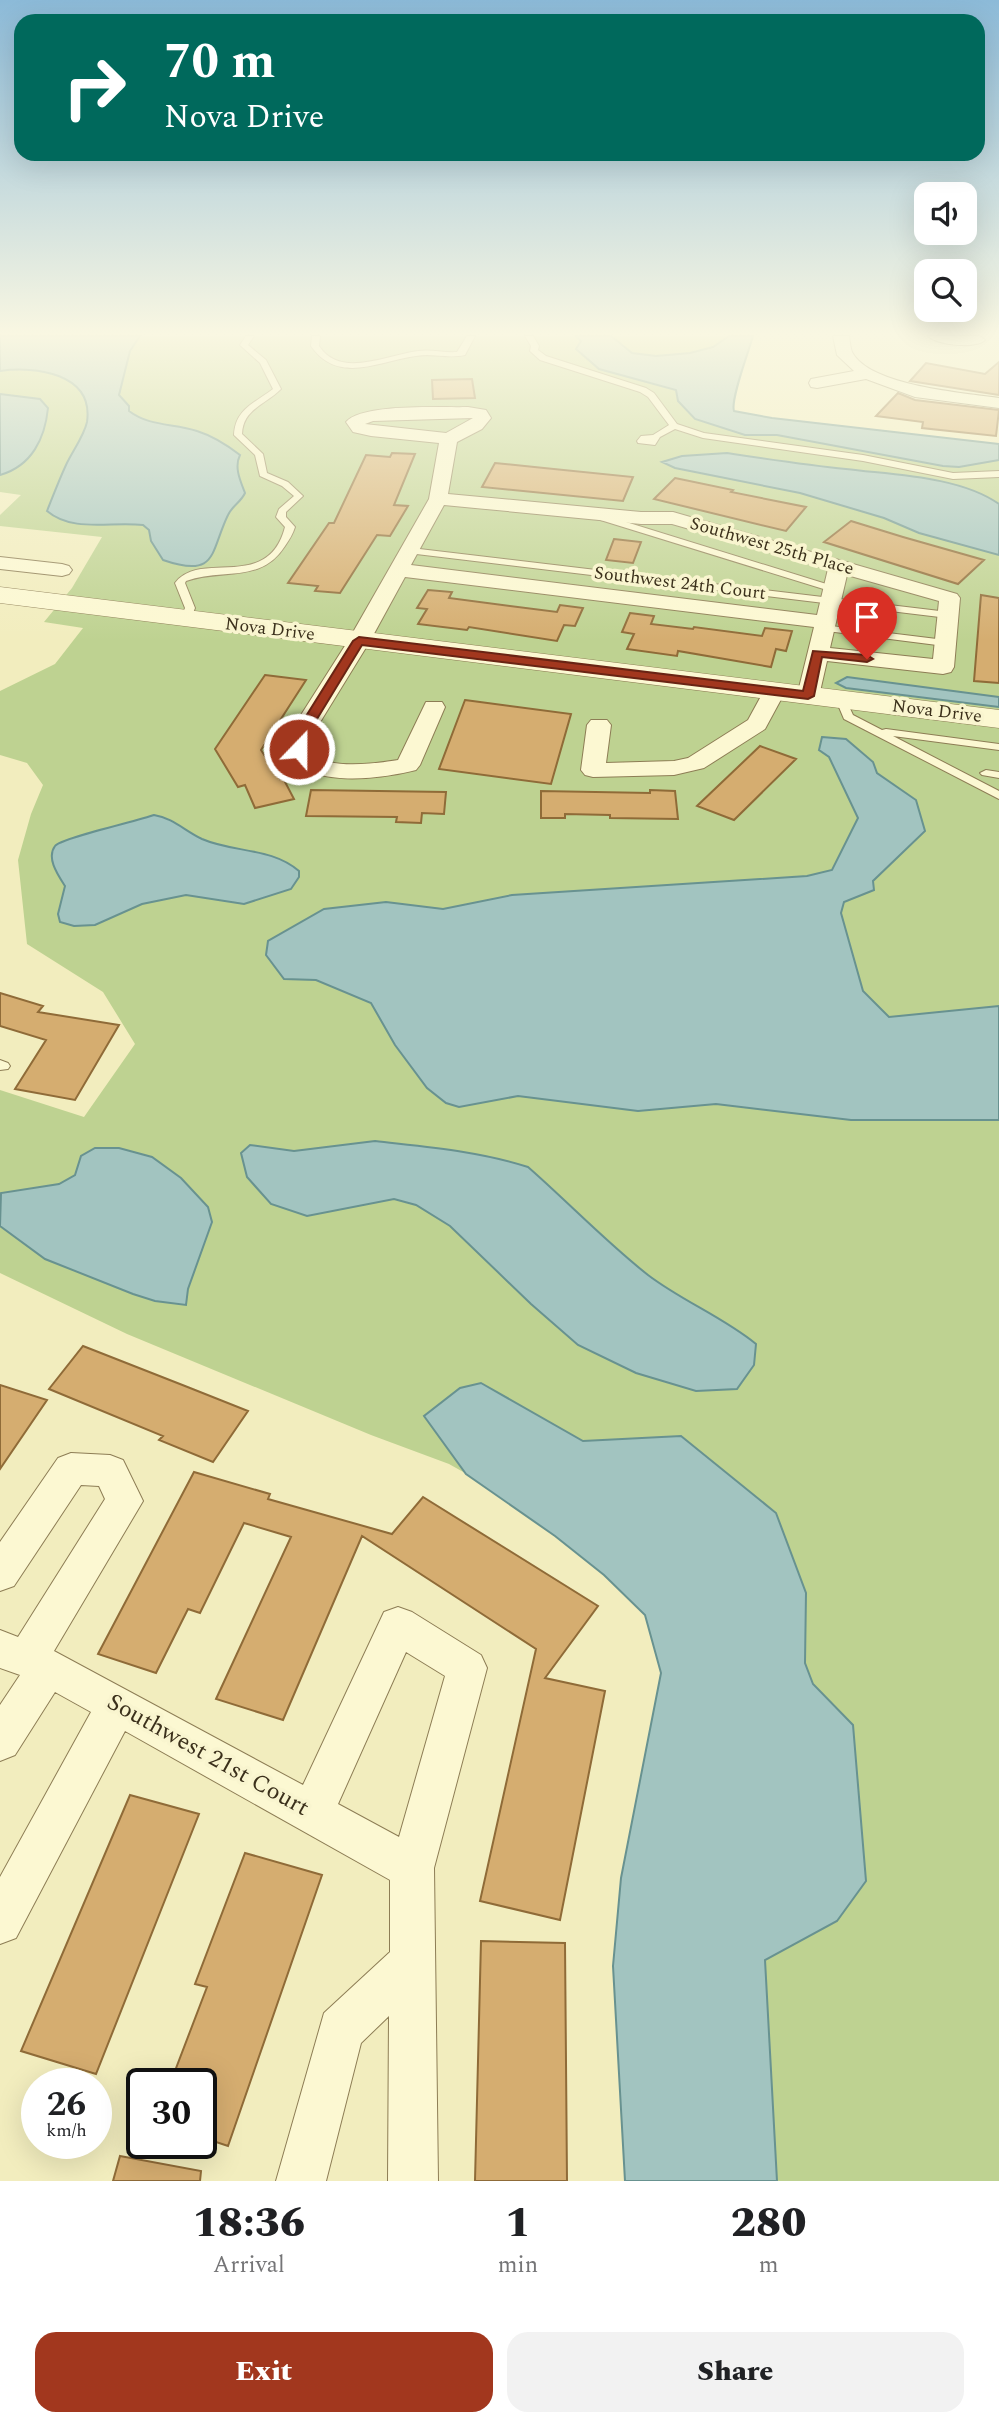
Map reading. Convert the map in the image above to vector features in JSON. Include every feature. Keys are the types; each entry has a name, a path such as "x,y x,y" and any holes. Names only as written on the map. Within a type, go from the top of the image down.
{"street":[{"path":"434,707 408,765 393,770 336,770 311,764 299,749 299,737 359,641 438,499 449,439 437,438"},
{"name":"Southwest 25th Place","path":"438,499 673,518 950,598 948,615"},
{"path":"0,563 62,570"},
{"path":"808,696 839,565"},
{"name":"Southwest 24th Court","path":"399,570 824,625"},
{"name":"Nova Drive","path":"0,594 999,719"},
{"path":"817,653 943,667 948,615"},
{"path":"599,725 593,770 674,768 696,763 757,724 774,692"},
{"path":"0,1574 71,1469 110,1471 124,1501 25,1658 0,1741"},
{"path":"313,1813 398,1625 467,1668 412,1868 413,2181"},
{"name":"Southwest 21st Court","path":"25,1658 117,1705 412,1868"},
{"path":"0,1922 117,1705"},
{"path":"301,2181 341,2029 412,1962"}],"lane":[{"path":"186,618 190,608 180,583 183,579 212,572 259,568 267,563 289,532 290,527 281,517 282,512 299,496 285,484 263,474 259,454 241,438"},
{"path":"722,438 863,458 953,476 999,474"},
{"path":"586,512 831,595"},
{"name":"Southwest 24th Court","path":"411,551 831,595 948,615"},
{"path":"824,625 945,643"},
{"path":"841,700 848,717 999,796"},
{"path":"874,731 999,747"},
{"path":"986,773 999,775"}],"green space":[{"path":"0,438 945,438 999,444 999,2181 690,2181 707,1566 636,1569 449,1464 371,1435 127,1334 0,1273 0,1090 84,1117 135,1044 103,992 27,944 18,860 31,814 43,785 27,763 0,755 0,691 55,664 83,628 44,622 72,588 102,537 0,526 0,515 21,495 0,492"}],"water":[{"path":"0,438 41,438 21,465 0,475"},
{"path":"81,438 213,438 240,455 238,469 245,493 230,512 209,558 203,564 194,566 163,560 151,541 149,530 143,525 80,524 57,518 47,511 66,465"},
{"path":"792,438 945,438 999,444 999,460 959,467"},
{"path":"727,453 905,475 965,488 999,504 999,555 919,533 884,518 800,493 675,468 662,462 682,456"},
{"path":"847,677 999,697 999,707 846,688 836,683"},
{"path":"822,737 846,739 873,762 877,773 916,800 925,831 873,881 874,890 844,902 841,913 863,991 889,1017 999,1006 999,1120 851,1120 716,1104 638,1111 518,1096 459,1107 446,1103 427,1088 395,1045 371,1003 316,980 284,979 266,955 268,941 324,909 386,902 443,909 512,895 807,876 832,870 858,818 829,757 819,750"},
{"path":"154,815 179,825 202,839 277,858 299,871 299,877 291,889 244,904 186,895 142,904 95,925 74,926 60,922 58,914 65,886 52,861 55,846 70,839"},
{"path":"375,1141 472,1153 528,1167 648,1275 756,1344 754,1365 737,1389 696,1391 636,1373 578,1345 450,1226 416,1205 394,1199 307,1216 271,1204 247,1177 241,1153 250,1145 294,1151"},
{"path":"95,1148 119,1148 152,1157 181,1178 208,1207 212,1222 188,1289 186,1305 155,1301 133,1294 45,1259 0,1226 1,1193 59,1184 75,1175 81,1156"},
{"path":"481,1383 583,1441 681,1436 776,1513 806,1593 805,1663 813,1684 853,1725 866,1881 837,1921 765,1960 777,2181 625,2181 613,1966 621,1878 661,1673 645,1615 604,1575 555,1536 466,1474 424,1416 460,1388"}],"building":[{"path":"392,453 415,454 394,505 408,506 390,536 377,535 340,593 315,591 318,586 288,583 329,523 334,523 366,455 390,457"},
{"path":"495,463 633,477 623,501 482,487"},
{"path":"675,478 806,507 786,531 654,499"},
{"path":"851,521 984,560 958,584 824,542"},
{"path":"614,539 641,542 633,563 606,560"},
{"path":"428,590 452,592 449,598 557,612 560,605 583,608 575,626 564,625 557,641 469,627 467,630 418,624 427,609 417,608"},
{"path":"981,595 999,598 999,683 974,681"},
{"path":"630,613 654,616 651,624 693,629 762,636 765,628 792,631 786,651 776,649 771,667 678,651 677,656 627,649 634,634 622,632"},
{"path":"265,675 306,680 261,750 280,779 283,778 294,799 255,808 245,785 238,787 215,749"},
{"path":"465,700 571,714 551,784 439,769"},
{"path":"760,746 796,759 734,820 697,806"},
{"path":"311,790 446,792 444,814 422,813 421,823 396,822 397,817 306,816"},
{"path":"650,790 675,791 678,819 565,814 565,818 541,818 541,791 650,793"},
{"path":"0,993 43,1006 38,1012 119,1025 75,1100 15,1089 46,1040 0,1026"},
{"path":"83,1346 248,1411 213,1462 159,1440 163,1436 49,1389"},
{"path":"0,1385 47,1400 0,1469"},
{"path":"194,1472 270,1494 268,1499 392,1534 423,1497 598,1606 545,1678 605,1691 560,1920 480,1901 536,1649 362,1536 283,1720 216,1699 291,1537 244,1523 200,1613 188,1609 156,1673 98,1654"},
{"path":"130,1795 199,1814 98,2068 76,2068 21,2051"},
{"path":"245,1853 322,1875 228,2146 217,2142 217,2068 176,2068 207,1987 195,1984"},
{"path":"481,1941 565,1943 567,2181 475,2181"},
{"path":"120,2156 201,2171 200,2181 113,2181"}],"route":[{"path":"299,749 299,737 359,641 808,696 817,653 867,659"}]}
